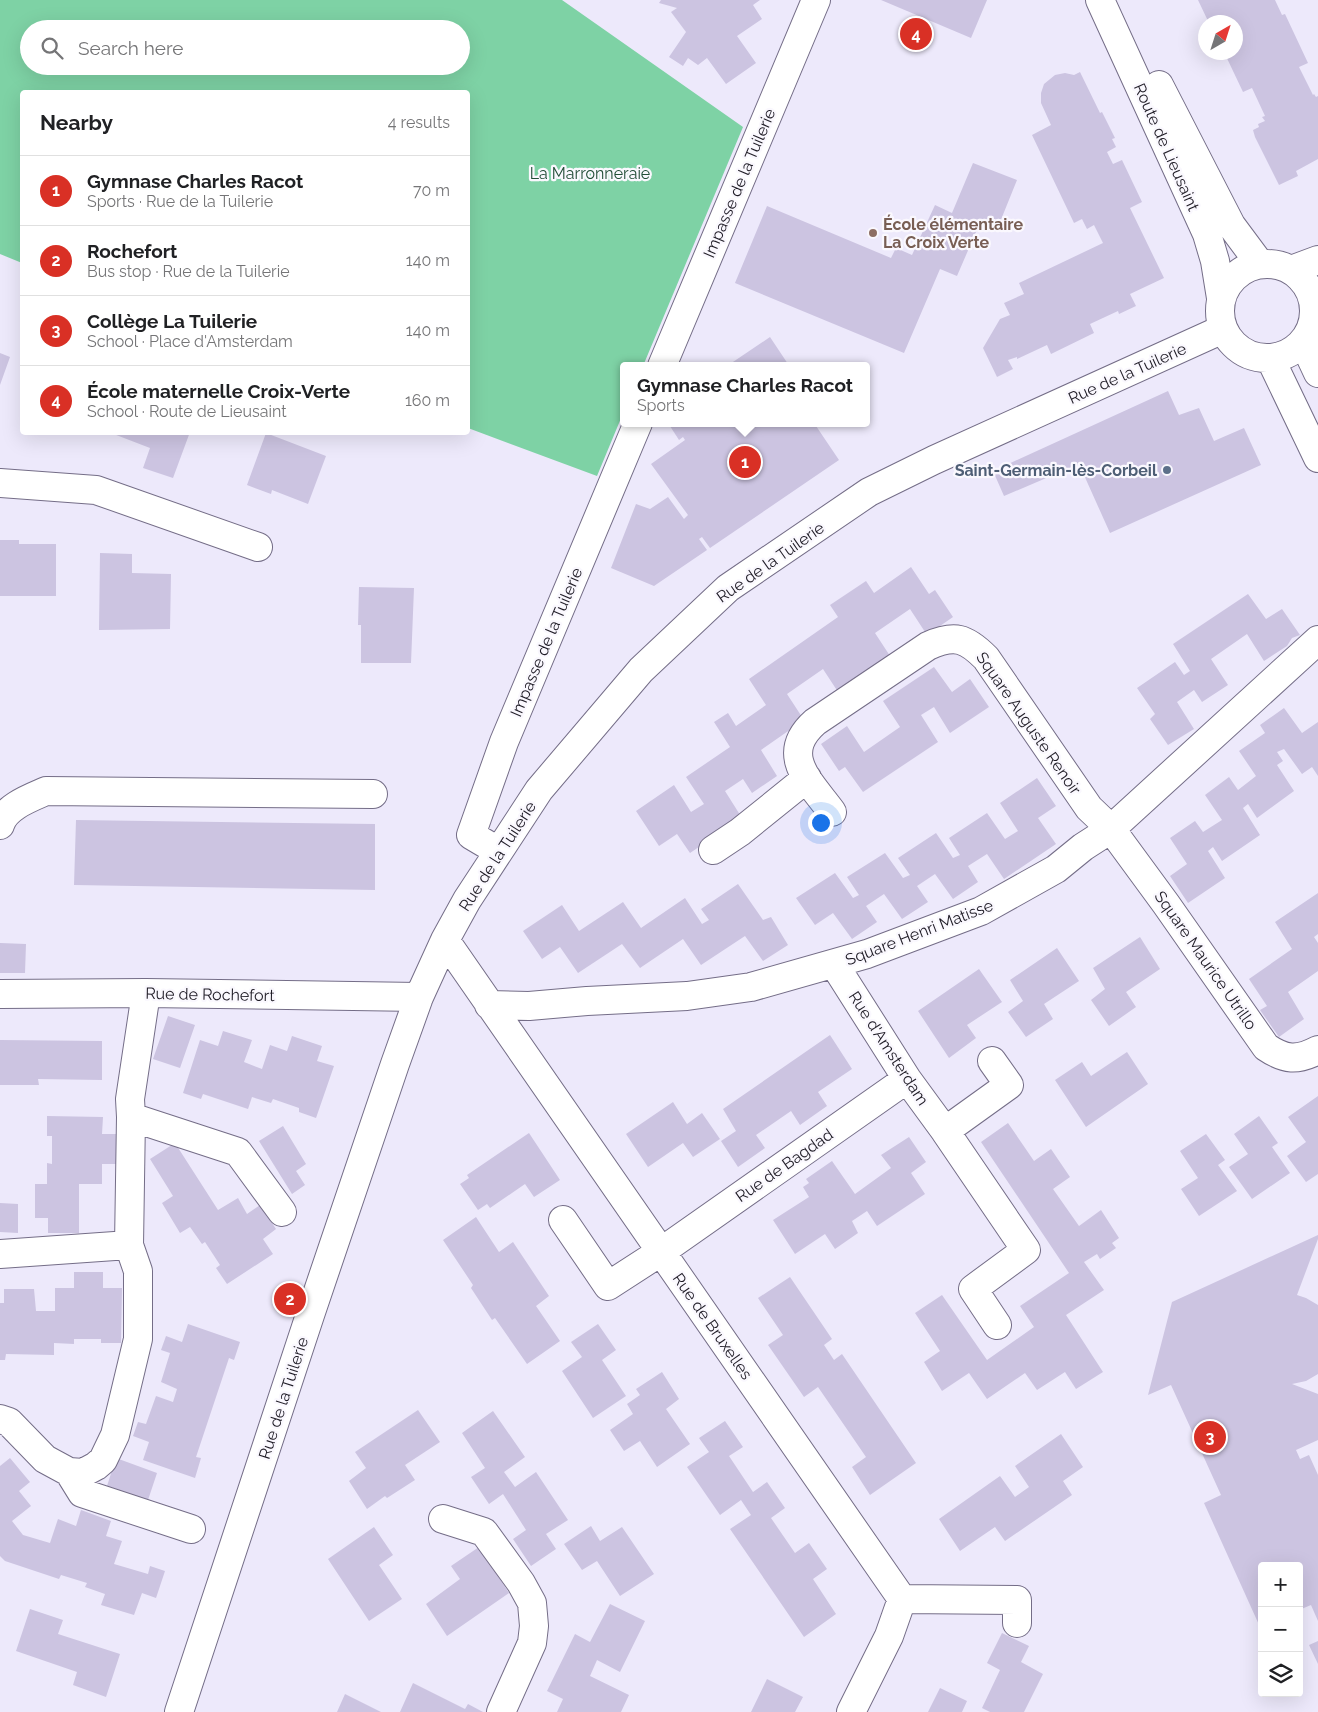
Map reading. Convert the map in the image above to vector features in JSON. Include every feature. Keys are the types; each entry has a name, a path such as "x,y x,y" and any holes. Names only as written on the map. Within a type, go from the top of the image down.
{"street":[{"name":"Impasse de la Tuilerie","path":"664,362 816,0"},
{"name":"Route de Lieusaint","path":"1100,0 1206,234 1215,261 1221,298"},
{"name":"Route de Lieusaint","path":"1119,0 1167,103 1231,224 1260,264"},
{"path":"1291,270 1318,260"},
{"path":"1260,264 1276,264 1291,270 1302,280 1316,305 1314,319 1303,341 1294,350 1270,358 1256,357 1242,351 1230,342 1223,329 1219,314 1221,298 1226,285 1247,268 1260,264"},
{"name":"Rue de la Tuilerie","path":"179,1712 310,1315 395,1064 420,997 445,940 466,900 539,790 641,670 728,588 869,492 934,460 1223,329"},
{"path":"1303,341 1318,374"},
{"path":"1270,358 1318,458"},
{"name":"Impasse de la Tuilerie","path":"498,851 472,835 504,742 636,427"},
{"path":"0,483 96,490 258,547"},
{"name":"Square Auguste Renoir","path":"832,812 800,766 796,752 799,741 805,731 815,722 928,646 952,638 964,640 973,645 986,658 1089,808 1111,829"},
{"name":"Square Henri Matisse","path":"490,1005 529,1006 686,996 752,987 867,954 981,911 1056,869 1083,847 1111,829 1318,640"},
{"path":"713,850 740,832 807,778"},
{"path":"0,825 1,820 20,802 46,791 373,794"},
{"name":"Square Maurice Utrillo","path":"1111,829 1266,1046 1288,1058 1300,1058 1318,1050"},
{"name":"Rue de Bruxelles","path":"445,940 902,1599"},
{"name":"Rue d'Amsterdam","path":"834,964 907,1079 1026,1250 972,1289 997,1325"},
{"path":"0,1419 9,1422 45,1459 69,1472 83,1473 96,1466 103,1460 115,1435 138,1339 138,1271 129,1245 130,1099 146,993"},
{"name":"Rue de Rochefort","path":"0,994 146,993 420,997"},
{"path":"945,1131 1009,1085 992,1061"},
{"name":"Rue de Bagdad","path":"563,1220 608,1286 662,1251 907,1079"},
{"path":"131,1118 238,1152 282,1212"},
{"path":"0,1254 129,1245"},
{"path":"69,1472 82,1493 191,1529"},
{"path":"443,1519 484,1532 521,1583 532,1603 534,1626 532,1642 501,1712"},
{"path":"851,1712 889,1636 902,1599 1017,1600 1017,1623"}],"green space":[{"name":"La Marronneraie","path":"0,0 562,0 743,127 645,362 620,362 620,421 597,476 470,429 470,90 20,90 20,262 0,254"}],"building":[{"path":"661,0 760,0 753,5 762,19 737,36 756,63 726,84 707,58 698,65 688,58 683,66 669,57 686,32 671,12 677,8 659,3"},
{"path":"881,0 987,0 971,38"},
{"path":"1198,0 1275,0 1282,15 1285,14 1308,63 1299,67 1313,95 1318,96 1318,159 1296,171 1298,176 1279,185 1253,130 1259,127 1258,124 1265,121 1262,117 1265,116 1252,88 1243,92 1228,60 1243,60 1243,15 1205,15"},
{"path":"1080,72 1100,113 1102,112 1115,138 1112,139 1116,147 1107,152 1113,164 1122,160 1142,202 1130,208 1164,278 1130,294 1136,306 1119,314 1118,311 1090,324 1094,333 1051,354 1047,345 1017,359 1017,357 1008,360 1013,369 997,377 983,348 1000,319 1010,315 1004,303 1024,294 1019,283 1103,243 1094,225 1087,229 1082,219 1074,223 1032,135 1051,125 1041,103 1041,93 1044,84 1055,75 1065,73 1074,75"},
{"path":"973,163 1017,180 996,232 979,225 957,276 940,269 904,353 735,283 767,206 891,258 896,248 912,255 935,205 952,213"},
{"path":"770,337 787,362 733,362"},
{"path":"0,353 10,357 0,385"},
{"name":"Saint-Germain-lès-Corbeil","path":"1168,391 1179,415 1199,408 1214,441 1244,428 1261,465 1110,533 1079,464 1004,496 993,471"},
{"path":"671,427 817,427 839,460 710,548 702,537 699,539 707,550 654,586 611,568 636,504 650,509 668,497 684,519 688,515 651,464 685,440 683,437 679,440"},
{"path":"116,435 189,435 173,478 143,468 150,448"},
{"path":"265,435 271,435 326,456 308,504 272,490 271,494 247,485"},
{"path":"0,540 19,540 19,544 56,544 56,596 0,596"},
{"path":"100,553 132,554 132,573 171,574 170,629 99,630"},
{"path":"911,567 929,594 935,590 953,617 927,635 910,609 875,633 892,659 840,695 823,669 787,694 804,720 761,750 777,776 752,793 743,779 725,791 742,818 690,853 677,834 659,846 636,811 674,785 691,812 704,804 686,777 730,747 714,722 728,713 736,726 766,705 749,679 838,617 830,605 866,581 874,593"},
{"path":"359,587 414,588 411,663 361,663 361,625 358,625"},
{"path":"1248,594 1266,619 1282,609 1300,635 1292,638 1287,646 1264,661 1247,634 1211,659 1228,685 1202,702 1194,690 1177,702 1194,729 1168,745 1150,719 1155,714 1137,688 1175,662 1184,675 1190,671 1173,644"},
{"path":"934,667 952,692 970,679 989,707 950,733 934,707 921,715 938,742 863,792 845,767 839,771 821,744 847,726 864,752 900,727 883,701"},
{"path":"1284,708 1302,733 1318,722 1318,776 1312,767 1302,774 1284,749 1277,752 1283,761 1277,765 1294,791 1257,818 1248,804 1243,808 1260,835 1222,861 1213,847 1208,851 1225,878 1188,903 1170,876 1187,864 1170,838 1195,821 1203,832 1222,820 1205,795 1229,777 1238,790 1256,776 1239,751 1265,733 1260,725"},
{"path":"1037,778 1056,806 1038,818 1056,844 1004,879 987,854 968,866 978,882 953,899 935,874 917,886 928,902 902,919 884,894 866,906 877,922 852,939 833,913 815,925 796,898 835,873 853,898 859,895 847,877 885,853 903,878 910,875 898,858 936,833 953,858 960,855 949,838 987,813 1005,839 1018,831 1000,803"},
{"path":"76,820 375,824 375,890 74,885"},
{"path":"738,884 763,920 771,917 788,945 763,961 745,936 701,965 683,939 640,968 622,944 578,973 560,947 542,959 523,931 562,905 579,931 623,902 641,928 685,898 702,924 709,920 701,909"},
{"path":"1318,893 1318,934 1314,937 1318,943 1318,971 1288,992 1304,1019 1279,1037 1260,1010 1267,1006 1249,979 1292,949 1275,922"},
{"path":"1140,937 1160,969 1126,992 1136,1007 1109,1026 1091,1000 1105,989 1093,968"},
{"path":"0,943 26,944 25,973 0,973"},
{"path":"1057,948 1079,981 1044,1004 1053,1019 1026,1037 1008,1012 1023,1001 1010,980"},
{"path":"979,969 1002,1002 967,1025 976,1038 949,1058 918,1011"},
{"path":"168,1016 195,1025 180,1068 153,1059"},
{"path":"223,1031 252,1040 244,1062 262,1069 270,1045 287,1051 292,1036 322,1046 317,1061 334,1066 316,1118 299,1112 299,1108 273,1099 271,1103 252,1097 248,1109 203,1094 201,1099 183,1093 200,1040 218,1046"},
{"path":"830,1035 852,1069 818,1092 827,1106 800,1125 791,1111 756,1135 765,1148 738,1167 721,1141 736,1131 723,1109"},
{"path":"0,1040 102,1041 102,1080 38,1079 39,1085 0,1085"},
{"path":"1127,1052 1148,1084 1086,1127 1055,1080 1082,1062 1091,1076"},
{"path":"1318,1096 1318,1174 1306,1182 1287,1156 1306,1142 1288,1117"},
{"path":"673,1102 687,1124 702,1113 720,1139 693,1157 683,1143 648,1167 626,1134"},
{"path":"47,1116 103,1117 102,1134 118,1134 118,1164 102,1164 102,1184 79,1184 79,1233 48,1233 48,1218 35,1218 35,1184 47,1184 47,1163 52,1164 52,1136 47,1136"},
{"path":"1259,1116 1278,1143 1272,1147 1290,1173 1252,1199 1229,1167 1248,1154 1234,1134"},
{"path":"1008,1123 1034,1161 1051,1149 1070,1177 1053,1189 1079,1226 1101,1210 1119,1238 1112,1243 1116,1248 1100,1259 1097,1254 1084,1262 1104,1290 1066,1315 1103,1372 1076,1389 1065,1372 1037,1390 1025,1373 987,1399 969,1373 942,1391 924,1362 940,1351 915,1313 942,1295 987,1360 1034,1327 1020,1306 1069,1273 981,1142"},
{"path":"283,1126 306,1164 296,1171 305,1185 292,1194 259,1141"},
{"path":"529,1133 560,1180 534,1197 525,1184 490,1208 487,1204 478,1210 460,1184 469,1178 467,1175"},
{"path":"1206,1134 1225,1160 1218,1165 1237,1191 1199,1216 1181,1189 1198,1178 1180,1151"},
{"path":"909,1137 926,1162 911,1173 925,1194 877,1226 867,1211 852,1221 858,1233 835,1249 825,1234 795,1254 773,1220 809,1197 803,1187 809,1183 806,1179 832,1161 855,1194 891,1168 881,1155"},
{"path":"175,1143 218,1210 238,1198 247,1214 260,1205 276,1229 263,1239 273,1254 227,1284 216,1268 220,1265 205,1242 202,1244 190,1227 180,1233 162,1203 173,1196 150,1159"},
{"path":"0,1203 18,1204 18,1233 0,1232"},
{"path":"476,1217 499,1252 513,1242 549,1296 536,1306 560,1341 527,1364 495,1318 492,1320 471,1288 473,1285 443,1240"},
{"path":"1318,1235 1297,1295 1318,1305 1318,1374 1306,1381 1292,1384 1318,1394 1318,1440 1296,1450 1300,1459 1309,1455 1318,1475 1318,1621 1311,1605 1303,1608 1303,1562 1258,1562 1258,1623 1204,1503 1221,1495 1171,1385 1148,1395 1172,1302"},
{"path":"74,1272 103,1272 103,1288 122,1288 121,1343 101,1343 101,1339 74,1339 74,1344 54,1343 54,1355 6,1354 5,1360 0,1360 0,1303 4,1303 4,1289 34,1289 36,1311 55,1311 55,1288 74,1288"},
{"path":"790,1277 832,1339 824,1345 834,1360 842,1354 916,1463 870,1495 852,1467 866,1457 818,1387 804,1397 768,1345 783,1335 758,1298"},
{"path":"188,1324 240,1342 234,1360 229,1358 196,1457 201,1458 195,1478 143,1460 149,1442 133,1436 138,1422 146,1424 156,1396 173,1402 177,1389 161,1382 170,1353 161,1350 166,1336 182,1342"},
{"path":"598,1324 616,1350 602,1360 626,1396 593,1418 562,1371 582,1357 571,1342"},
{"path":"662,1372 679,1399 666,1409 690,1444 657,1467 640,1441 624,1451 610,1430 633,1414 627,1404 640,1395 636,1389"},
{"path":"418,1410 440,1442 405,1465 415,1480 387,1498 385,1496 367,1509 349,1481 366,1468 355,1452"},
{"path":"493,1411 525,1457 504,1472 515,1487 536,1472 568,1520 546,1534 556,1549 531,1566 513,1539 526,1530 503,1494 489,1504 471,1477 485,1468 462,1433"},
{"path":"725,1421 743,1447 729,1456 753,1492 767,1482 785,1508 771,1518 795,1553 809,1543 827,1569 813,1579 836,1614 804,1637 730,1529 751,1515 741,1500 720,1515 687,1467 709,1452 699,1438"},
{"path":"1061,1434 1083,1467 1063,1481 1072,1495 1005,1541 995,1527 960,1551 939,1519 1000,1476 1015,1497 1029,1487 1015,1466"},
{"path":"10,1458 30,1482 19,1491 31,1506 12,1521 23,1535 50,1543 58,1519 76,1526 81,1510 111,1521 106,1536 122,1541 114,1564 148,1574 150,1566 165,1571 156,1598 142,1593 134,1615 101,1605 105,1594 85,1587 87,1583 61,1575 59,1579 5,1561 0,1556 0,1466"},
{"path":"116,1458 157,1473 148,1500 107,1486"},
{"path":"591,1526 600,1541 622,1527 654,1574 620,1596 597,1561 582,1570 564,1544"},
{"path":"374,1527 393,1555 379,1565 402,1599 369,1621 328,1559"},
{"path":"479,1547 509,1593 447,1636 426,1604 460,1579 451,1566"},
{"path":"610,1604 645,1621 620,1672 597,1660 590,1676 629,1695 621,1712 557,1712 563,1699 547,1691 575,1634 590,1642"},
{"path":"30,1609 63,1620 58,1634 120,1654 106,1697 73,1685 77,1672 16,1651"},
{"path":"1002,1633 1029,1646 1021,1662 1043,1674 1024,1712 990,1712 982,1708 1000,1670 987,1663"},
{"path":"1318,1641 1318,1664 1309,1645"},
{"path":"767,1679 803,1697 795,1712 751,1712"},
{"path":"413,1683 465,1709 468,1704 483,1712 400,1712"},
{"path":"940,1688 967,1701 962,1712 928,1712"},
{"path":"345,1694 381,1712 337,1712"}],"place":[{"name":"École maternelle Croix-Verte","path":"916,34"},
{"name":"École élémentaire La Croix Verte","path":"873,233"},
{"name":"Gymnase Charles Racot","path":"745,462"},
{"name":"Saint-Germain-lès-Corbeil","path":"1167,470"},
{"name":"Rochefort","path":"290,1299"},
{"name":"Collège La Tuilerie","path":"1210,1437"}]}
